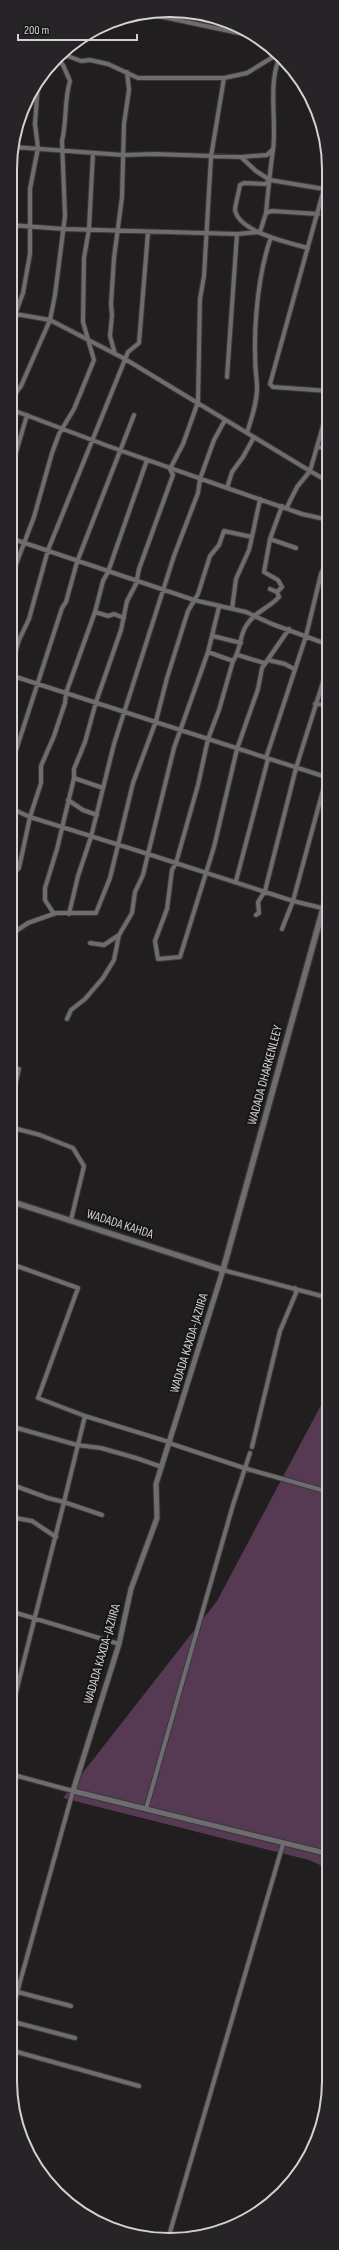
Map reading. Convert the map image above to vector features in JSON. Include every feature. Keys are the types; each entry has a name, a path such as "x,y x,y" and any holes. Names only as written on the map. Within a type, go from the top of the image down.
{"main road":[{"name":"WADADA DHARKENLEEY","path":"223,1270 322,908"},
{"name":"WADADA KAHDA","path":"17,1202 223,1270"}],"street":[{"path":"163,17 235,32"},
{"path":"68,56 81,61 90,60 108,64 138,78 224,78 247,73 273,58"},
{"path":"260,232 266,213 270,180 269,163 273,150 277,62"},
{"path":"17,391 21,386 50,320 64,229 65,202 62,150 67,90 70,81 61,63"},
{"path":"115,355 110,336 112,315 111,304 123,155 124,124 129,90 127,72"},
{"path":"170,469 183,444 198,402 200,299 204,276 211,157 224,78"},
{"path":"17,304 23,293 30,254 30,189 38,148 35,124 37,93"},
{"path":"19,147 123,155 154,154 211,157 267,155 273,150"},
{"path":"17,562 47,475 52,453 74,409 94,360 82,322 84,258 89,229 93,153"},
{"path":"241,157 256,171 270,180 322,189"},
{"path":"270,180 265,184 244,183 240,186 235,210 240,222 271,238 308,248"},
{"path":"322,197 270,384 273,387 322,390"},
{"path":"266,213 279,211 318,214"},
{"path":"17,225 64,229 148,232 237,234 260,232"},
{"path":"17,649 29,619 48,550 128,352 139,343 148,232"},
{"path":"227,377 237,234"},
{"path":"247,433 255,404 257,385 255,366 260,296 271,238"},
{"path":"17,315 50,320 125,359 322,478"},
{"path":"17,412 170,469 287,507 302,514 322,518"},
{"path":"17,449 26,415"},
{"path":"17,748 62,608 66,602 77,562 119,450 134,415"},
{"path":"69,914 78,876 97,815 114,744 126,712 163,590 198,492 200,479 214,440 225,420"},
{"path":"287,507 297,487 310,471 322,433"},
{"path":"227,488 232,472 243,457 254,437"},
{"path":"317,447 322,447"},
{"path":"17,871 20,868 30,817 41,783 41,766 54,736 65,703 66,693 95,612 102,581 108,572 146,460"},
{"path":"54,914 45,900 45,888 58,849 61,827 74,778 74,769 85,742 96,702 124,618 127,600 137,581 139,569 173,475 170,469"},
{"path":"232,609 236,579 249,550 260,499"},
{"path":"277,592 282,587 264,572 270,539 282,506"},
{"path":"17,930 28,923 54,914 96,913 110,878 117,845 139,766 156,721 167,678 188,611 204,580 210,556 219,545 224,531 252,537"},
{"path":"270,539 296,548"},
{"path":"17,540 48,550 77,562 194,600 246,612 322,642"},
{"path":"236,881 267,758 294,669 306,636 322,574"},
{"path":"270,589 277,592"},
{"path":"277,592 279,597 254,616 244,630 238,655 233,661 219,710 208,740 198,785 176,863 172,870 167,908 155,942 158,959 180,957 206,873 237,749 258,689 264,663 268,660 289,629"},
{"path":"67,1019 71,1010 85,999 114,960 119,935 132,913 135,892 143,875 159,814 169,767 213,636 219,607"},
{"path":"95,612 108,616 114,614 124,618"},
{"path":"213,636 241,643"},
{"path":"208,652 233,661"},
{"path":"238,655 264,663"},
{"path":"268,660 285,664 294,669"},
{"path":"17,677 156,721 180,731 322,776"},
{"path":"256,915 259,913 258,902 265,891 296,768 322,684"},
{"path":"315,704 322,704"},
{"path":"74,778 103,788"},
{"path":"282,929 293,900 322,796"},
{"path":"68,800 83,810 97,815"},
{"path":"17,811 30,817 91,837 322,908"},
{"path":"90,943 104,945 119,935"},
{"path":"17,1077 19,1069"},
{"path":"17,1129 40,1135 73,1148 84,1166 71,1220"},
{"path":"17,1266 78,1288 38,1398 85,1416 169,1442 244,1468 322,1490"},
{"path":"223,1270 322,1296"},
{"name":"WADADA KAXDA-JAZIIRA","path":"73,1791 119,1644 132,1589 157,1518 156,1484 223,1270"},
{"path":"252,1447 280,1331 296,1293 295,1288"},
{"path":"17,1687 85,1416"},
{"path":"17,1428 77,1445 100,1448 162,1467"},
{"path":"146,1809 244,1468 250,1453"},
{"path":"17,1487 102,1515"},
{"path":"17,1518 32,1521 56,1536"},
{"path":"17,1613 119,1644"},
{"path":"17,1776 283,1844 322,1852"},
{"path":"17,1995 73,1791"},
{"path":"169,2233 283,1844"},
{"path":"18,1992 71,2006"},
{"path":"17,2021 75,2038"},
{"path":"17,2052 139,2086"}],"shaded area":[{"path":"322,1403 322,1866 309,1860 63,1798 217,1601"}]}
